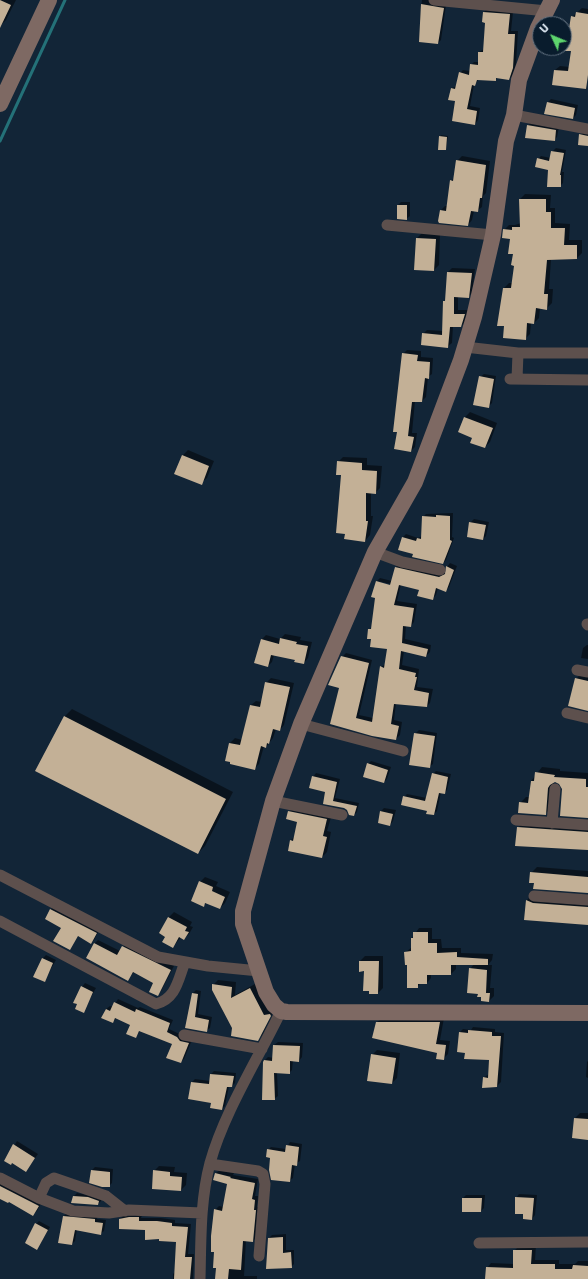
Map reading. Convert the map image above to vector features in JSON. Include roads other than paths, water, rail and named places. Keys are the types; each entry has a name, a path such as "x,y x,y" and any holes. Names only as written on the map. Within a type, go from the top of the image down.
{"street":[{"path":"0,104 49,0"},
{"path":"434,0 549,6 538,28 519,80 514,115 506,141 493,235 474,317 465,347 446,403 414,482 375,552 301,724 273,801 243,911 243,924 266,992 274,1004 281,1010 287,1012 588,1013"},
{"path":"514,115 588,129"},
{"path":"388,225 493,235"},
{"path":"465,347 518,353 588,353"},
{"path":"518,353 513,379 588,380"},
{"path":"375,552 402,562 440,570"},
{"path":"567,713 588,718"},
{"path":"301,724 403,751"},
{"path":"552,823 555,789"},
{"path":"273,801 342,815"},
{"path":"516,820 588,825"},
{"path":"0,875 158,957 208,966 259,970"},
{"path":"534,896 588,900"},
{"path":"0,921 156,1004 165,1001 172,994 185,962"},
{"path":"200,1279 202,1213 210,1164 223,1127 281,1010"},
{"path":"184,1035 262,1050"},
{"path":"210,1164 258,1171 263,1174 265,1184 259,1256"},
{"path":"0,1178 39,1198 73,1211 109,1214 125,1211 202,1213"},
{"path":"39,1198 46,1183 54,1178 106,1196 125,1211"},
{"path":"479,1243 588,1242"}],"waterway":[{"path":"0,141 65,0"}]}
